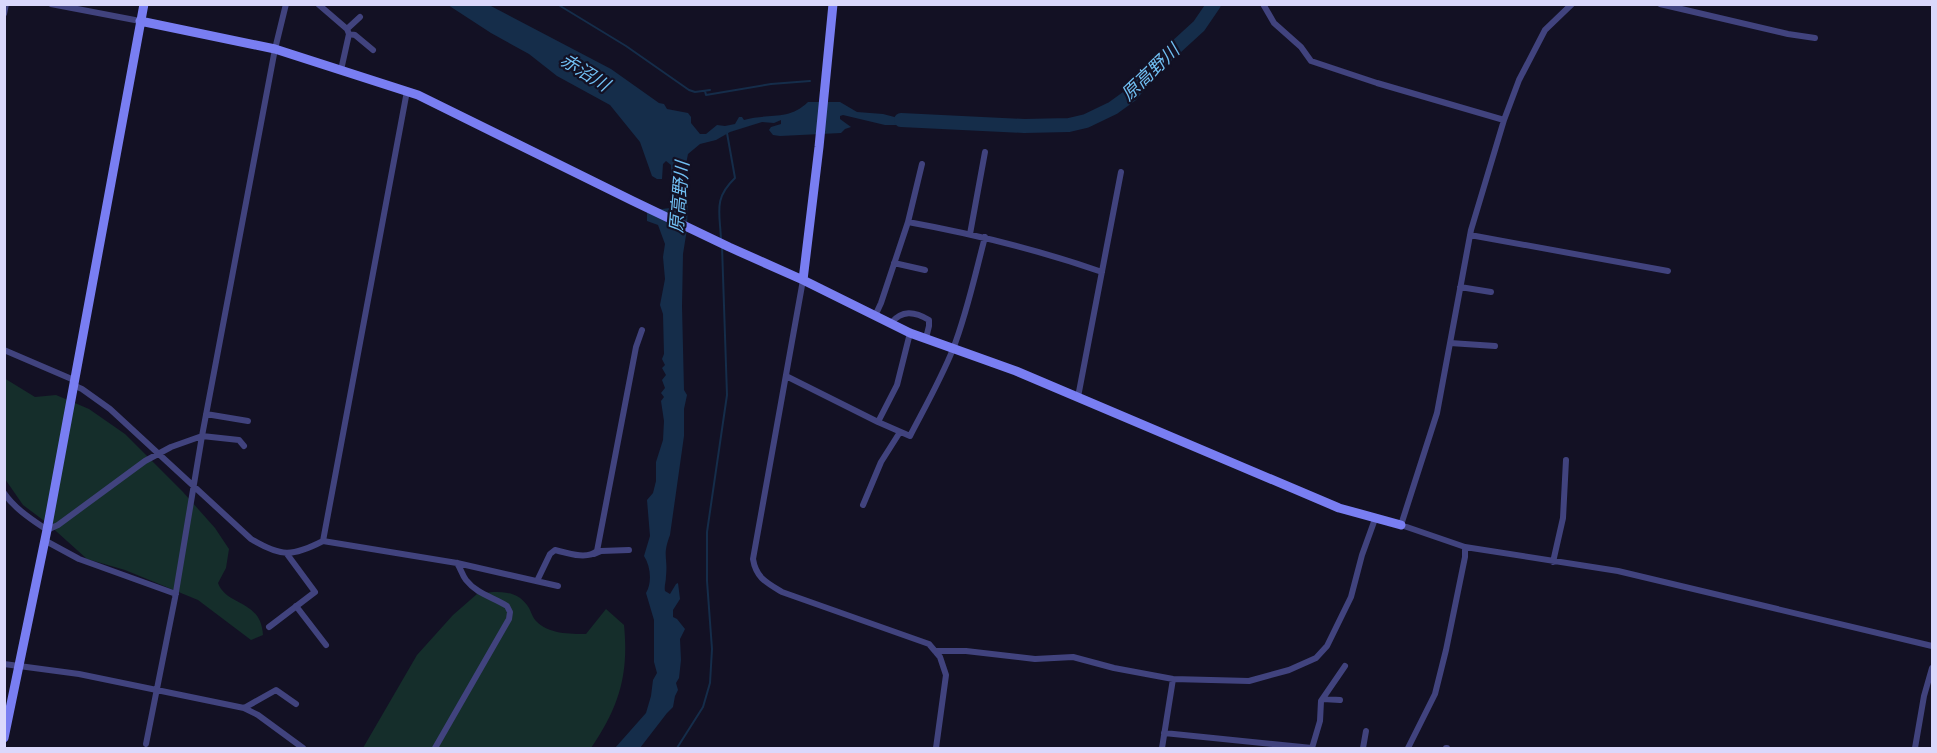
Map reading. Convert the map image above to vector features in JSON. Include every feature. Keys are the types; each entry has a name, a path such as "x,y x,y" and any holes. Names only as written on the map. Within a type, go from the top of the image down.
{"street":[{"path":"4,14 6,4"},
{"path":"51,4 275,49 407,91 910,333 1017,371 1339,508 1401,525 1465,547 1539,557 1553,562 1620,572 1932,646"},
{"path":"4,738 46,530 144,4"},
{"path":"146,744 176,594 202,436 275,49 286,4"},
{"path":"832,4 819,147 803,280 753,559 755,569 761,578 782,592 929,644 940,657 946,675 936,748"},
{"path":"1263,4 1274,23 1301,46 1311,61 1504,120"},
{"path":"1401,525 1437,413 1470,235 1504,120 1520,80 1545,30 1572,4"},
{"path":"1660,4 1788,34 1815,38"},
{"path":"322,6 348,31 373,50"},
{"path":"341,70 348,31 360,17"},
{"path":"323,541 407,91"},
{"path":"970,234 985,152"},
{"path":"875,316 908,222 922,164"},
{"path":"1078,397 1121,172"},
{"path":"908,222 985,237 1060,257 1102,272"},
{"path":"1470,235 1668,271"},
{"path":"786,376 910,436 939,382 953,348 985,237"},
{"path":"894,263 925,270"},
{"path":"1460,287 1491,292"},
{"path":"891,323 900,315 914,313 928,320 926,339"},
{"path":"594,554 597,550 636,347 642,330"},
{"path":"878,422 897,385 910,333"},
{"path":"1450,343 1495,346"},
{"path":"4,350 74,382 110,409 251,539 276,552 287,554 310,548 323,541 457,563 558,586"},
{"path":"206,414 248,421"},
{"path":"863,505 881,462 900,432"},
{"path":"46,530 58,525 158,453 202,436 239,440 244,446"},
{"path":"1553,562 1563,518 1566,460"},
{"path":"4,493 26,516 46,530"},
{"path":"935,651 966,651 1035,659 1073,657 1113,668 1173,679 1249,681 1289,670 1316,658 1327,646 1351,597 1362,555 1375,519"},
{"path":"44,540 79,559 176,594"},
{"path":"1408,748 1435,694 1451,627 1465,547"},
{"path":"537,581 550,554 555,550 587,556 601,551 629,550"},
{"path":"269,627 315,592 287,554"},
{"path":"435,748 509,619 510,612 507,606 483,595 473,587 463,576 457,563"},
{"path":"296,606 326,645"},
{"path":"4,664 79,674 243,708 258,715 303,748"},
{"path":"1164,733 1312,748 1320,721 1320,705 1345,666"},
{"path":"1915,748 1924,696 1932,668"},
{"path":"1162,748 1173,679"},
{"path":"243,708 276,690 296,704"},
{"path":"1323,699 1340,700"},
{"path":"1363,748 1366,731"}],"green space":[{"path":"4,378 35,397 56,395 89,409 125,434 215,528 229,549 226,568 218,583 222,591 256,615 261,623 263,635 251,640 198,600 125,570 87,559 23,505 5,479"},
{"path":"508,593 520,598 536,621 553,631 586,634 606,609 624,625 625,660 620,690 609,719 591,748 363,748 417,655 453,615 477,594"}],"water":[{"name":"赤沼川","path":"448,5 489,5 611,69 659,103 664,104 667,109 688,113 691,123 700,134 706,134 717,125 735,124 739,117 744,120 793,112 808,102 840,102 857,112 883,114 902,119 927,119 900,125 885,125 843,115 840,119 851,127 841,133 780,136 773,135 769,130 781,124 781,120 774,123 762,122 700,144 688,154 684,174 688,193 682,306 684,390 687,395 684,409 684,436 666,552 665,587 665,591 670,594 678,583 680,599 673,610 673,617 685,629 680,639 681,660 679,678 676,683 678,690 673,707 640,748 615,748 646,713 653,680 657,673 654,662 654,620 646,593 650,575 644,556 650,536 647,500 653,493 656,481 656,462 663,440 664,421 661,401 664,397 661,393 665,388 662,380 666,375 662,368 665,365 662,359 664,354 663,314 660,305 665,279 663,257 665,244 658,225 647,221 647,211 670,208 672,201 671,165 666,161 663,164 662,179 652,176 640,142 610,105 557,76 529,54"}],"waterway":[{"path":"557,4 626,46 689,90 695,92 710,90"},
{"name":"原高野川","path":"901,120 1024,126 1069,125 1086,121 1113,108 1131,95 1152,69 1199,26 1214,4"},
{"path":"705,91 706,95 771,84 810,81"},
{"path":"721,240 719,206 723,193 735,178 727,133"},
{"path":"677,748 703,707 710,683 712,649 707,581 707,532 727,395 722,246"}]}
